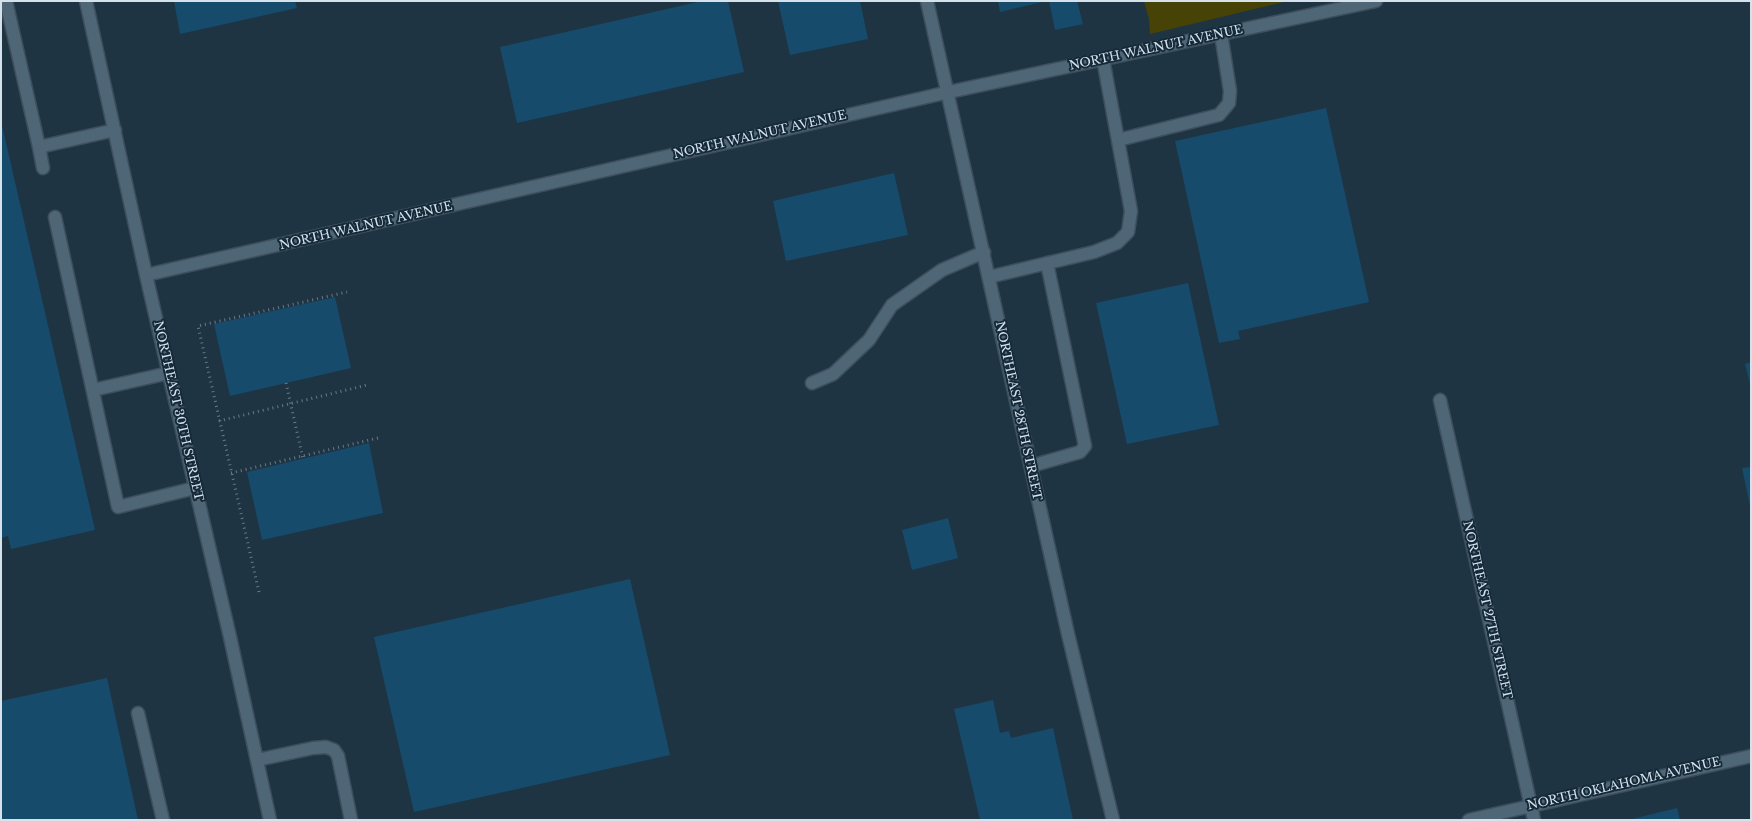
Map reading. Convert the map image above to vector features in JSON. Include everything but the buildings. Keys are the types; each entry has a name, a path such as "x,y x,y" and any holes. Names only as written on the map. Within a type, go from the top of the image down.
{"street":[{"path":"6,1 43,168"},
{"name":"NORTHEAST 30TH STREET","path":"86,1 146,275 270,820"},
{"name":"NORTHEAST 28TH STREET","path":"927,1 949,92 1068,634 1114,820"},
{"name":"NORTH WALNUT AVENUE","path":"146,275 949,92 1351,4 1376,1"},
{"path":"1118,140 1219,115 1229,103 1230,90 1220,34"},
{"path":"989,277 1108,247 1116,243 1128,232 1131,211 1103,59"},
{"path":"38,147 115,130"},
{"path":"55,216 118,507 196,488"},
{"path":"812,383 833,374 869,340 892,304 942,270 984,252"},
{"path":"1030,466 1080,452 1085,446 1047,263"},
{"path":"93,390 169,372"},
{"name":"NORTHEAST 27TH STREET","path":"1440,400 1534,820"},
{"path":"138,713 163,820"},
{"path":"257,760 313,748 326,747 334,750 338,756 351,820"},
{"name":"NORTH OKLAHOMA AVENUE","path":"1469,820 1751,756"}],"path":[{"path":"258,592 198,326 346,292"},
{"path":"286,383 303,458"},
{"path":"219,420 366,385"},
{"path":"232,473 303,458 378,438"}],"shaded area":[{"path":"1144,1 1288,1 1150,34 1149,19"}]}
